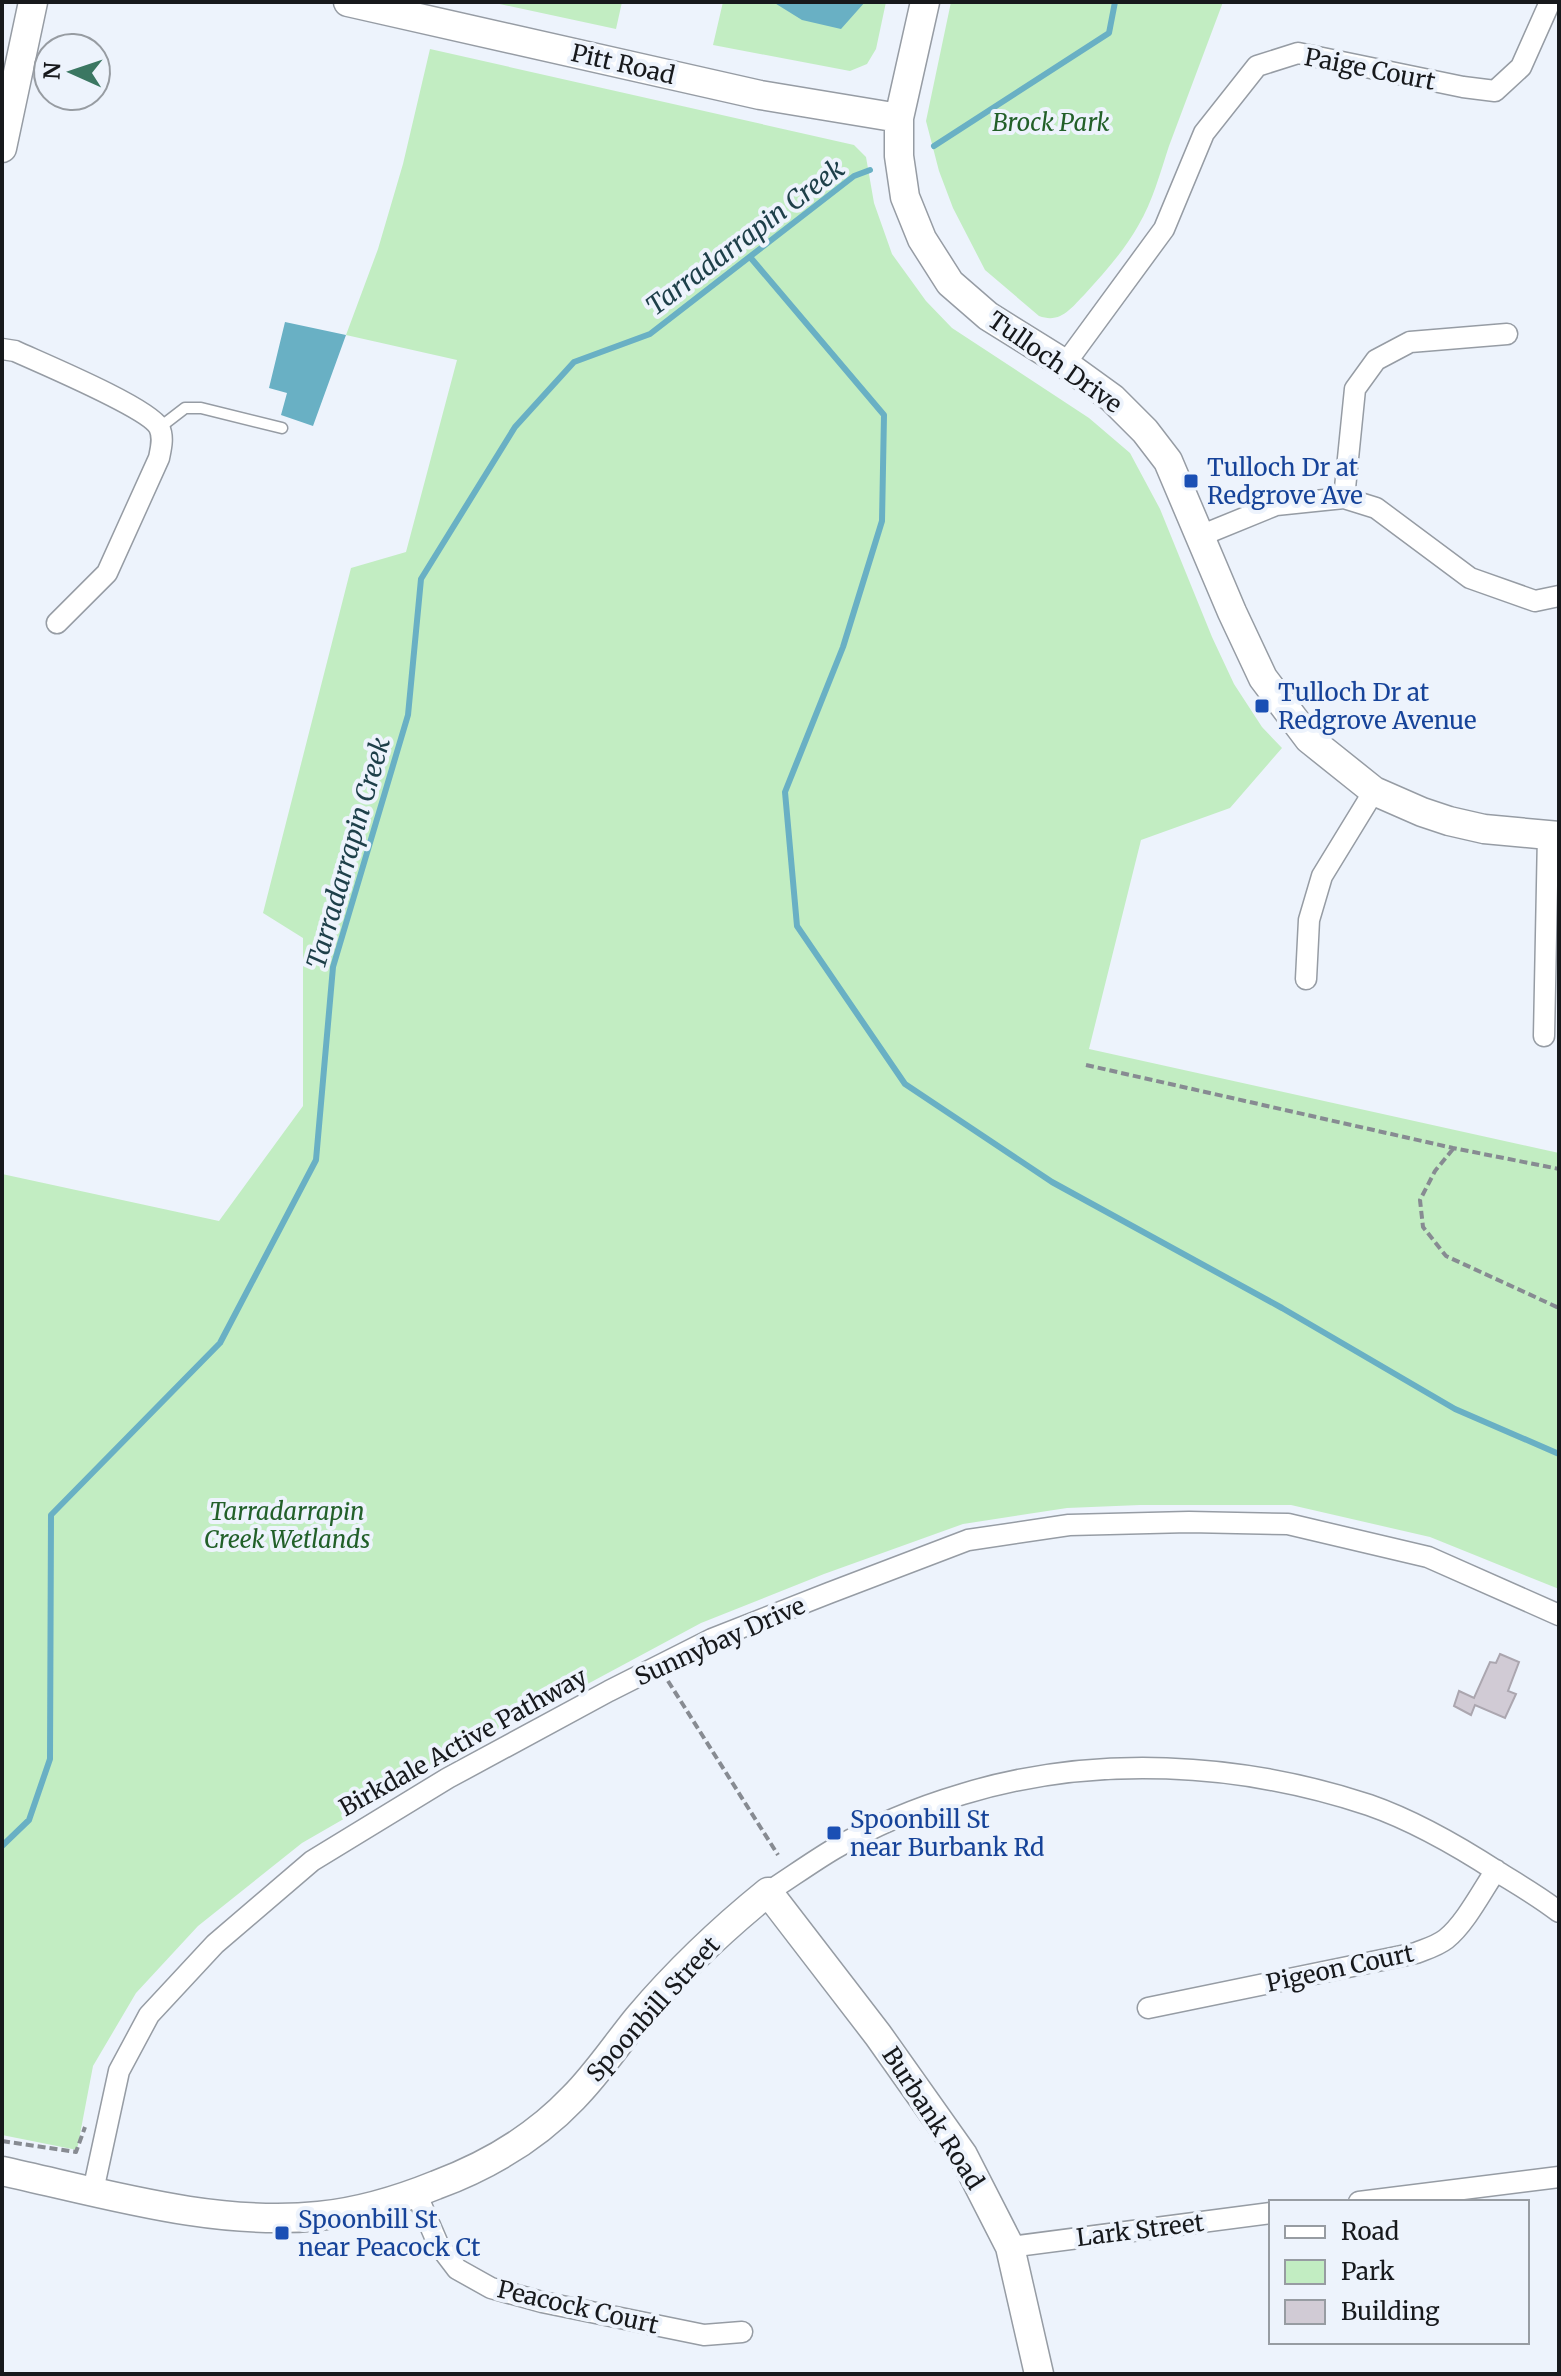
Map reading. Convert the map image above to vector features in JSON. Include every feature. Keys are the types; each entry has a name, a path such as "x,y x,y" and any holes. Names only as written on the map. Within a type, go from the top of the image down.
{"street":[{"path":"2,148 33,2"},
{"name":"Pitt Road","path":"348,2 760,95 899,118"},
{"name":"Tulloch Drive","path":"925,2 899,118 899,156 905,197 922,239 950,283 988,316 1065,364 1112,398 1145,431 1168,461 1263,678 1309,739 1374,791 1449,821 1484,829 1554,835"},
{"name":"Paige Court","path":"1065,364 1164,229 1204,133 1257,66 1298,53 1495,91 1521,67 1550,2"},
{"path":"1344,498 1355,389 1376,360 1410,342 1507,334"},
{"path":"2,349 15,351 112,396 151,419 159,428 163,443 107,573 57,623"},
{"path":"1200,536 1276,505 1344,498 1376,508 1470,578 1535,601 1559,596"},
{"path":"1306,979 1309,920 1322,876 1374,791"},
{"path":"1544,1036 1554,835"},
{"name":"Sunnybay Drive","path":"93,2191 119,2071 149,2015 215,1944 312,1861 448,1778 712,1639 968,1540 1069,1525 1189,1522 1288,1524 1428,1557 1559,1615"},
{"name":"Spoonbill Street","path":"2,2171 194,2211 269,2217 320,2216 373,2206 462,2176 548,2121 574,2098 666,1986 737,1917 768,1892 847,1842 911,1813 1009,1782 1150,1767 1190,1769 1283,1782 1371,1806 1439,1837 1559,1912"},
{"name":"Pigeon Court","path":"1148,2008 1416,1953 1445,1940 1496,1870"},
{"name":"Burbank Road","path":"768,1892 878,2035 963,2155 1010,2247 1039,2374"},
{"path":"1375,2200 1559,2177"},
{"name":"Peacock Court","path":"416,2193 438,2244 457,2269 491,2288 542,2302 704,2335 742,2332"},
{"name":"Lark Street","path":"1010,2247 1269,2213"}],"lane":[{"path":"159,428 185,408 201,408 282,428"}],"path":[{"path":"1086,1065 1559,1169"},
{"path":"1453,1148 1435,1171 1420,1200 1423,1227 1446,1256 1559,1308"},
{"path":"660,1666 778,1855"},
{"path":"2,2141 76,2152 85,2127"}],"green space":[{"path":"490,2 622,2 616,29"},
{"path":"723,2 886,2 876,49 867,64 850,71 713,45"},
{"name":"Brock Park","path":"951,2 1223,2 1143,216 1106,270 1060,316 1039,316 985,270 953,208 939,171 926,121"},
{"name":"Tarradarrapin Creek Wetlands","path":"430,49 854,145 866,157 874,203 892,254 926,301 952,328 1089,418 1130,453 1160,509 1234,684 1262,727 1282,748 1230,808 1141,840 1089,1049 1559,1153 1559,1589 1430,1537 1291,1505 1067,1508 963,1524 824,1574 701,1623 446,1760 302,1843 198,1926 136,1993 93,2066 77,2150 2,2135 2,1174 219,1221 303,1106 303,938 263,913 351,568 406,552 457,360 346,335 378,249 403,164"}],"water":[{"path":"773,2 865,2 841,29 802,20"},
{"path":"285,322 346,335 313,426 281,415 287,393 269,388"}],"building":[{"path":"1500,1654 1519,1662 1508,1691 1516,1694 1505,1718 1475,1705 1471,1715 1454,1706 1459,1691 1474,1698 1490,1662 1496,1663"}],"waterway":[{"name":"Tarradarrapin Creek","path":"934,146 1109,33 1115,2"},
{"name":"Tarradarrapin Creek","path":"2,1846 29,1820 50,1759 51,1515 220,1343 316,1160 333,967 408,715 421,579 515,427 574,362 650,334 854,176 870,170"},
{"path":"750,257 884,415 882,521 843,647 785,792 797,926 905,1084 1052,1182 1282,1308 1455,1409 1559,1454"}],"place":[{"name":"Tulloch Dr at Redgrove Ave","path":"1191,481"},
{"name":"Tulloch Dr at Redgrove Avenue","path":"1262,706"},
{"name":"Spoonbill St near Burbank Rd","path":"834,1833"},
{"name":"Spoonbill St near Peacock Ct","path":"282,2233"}]}
